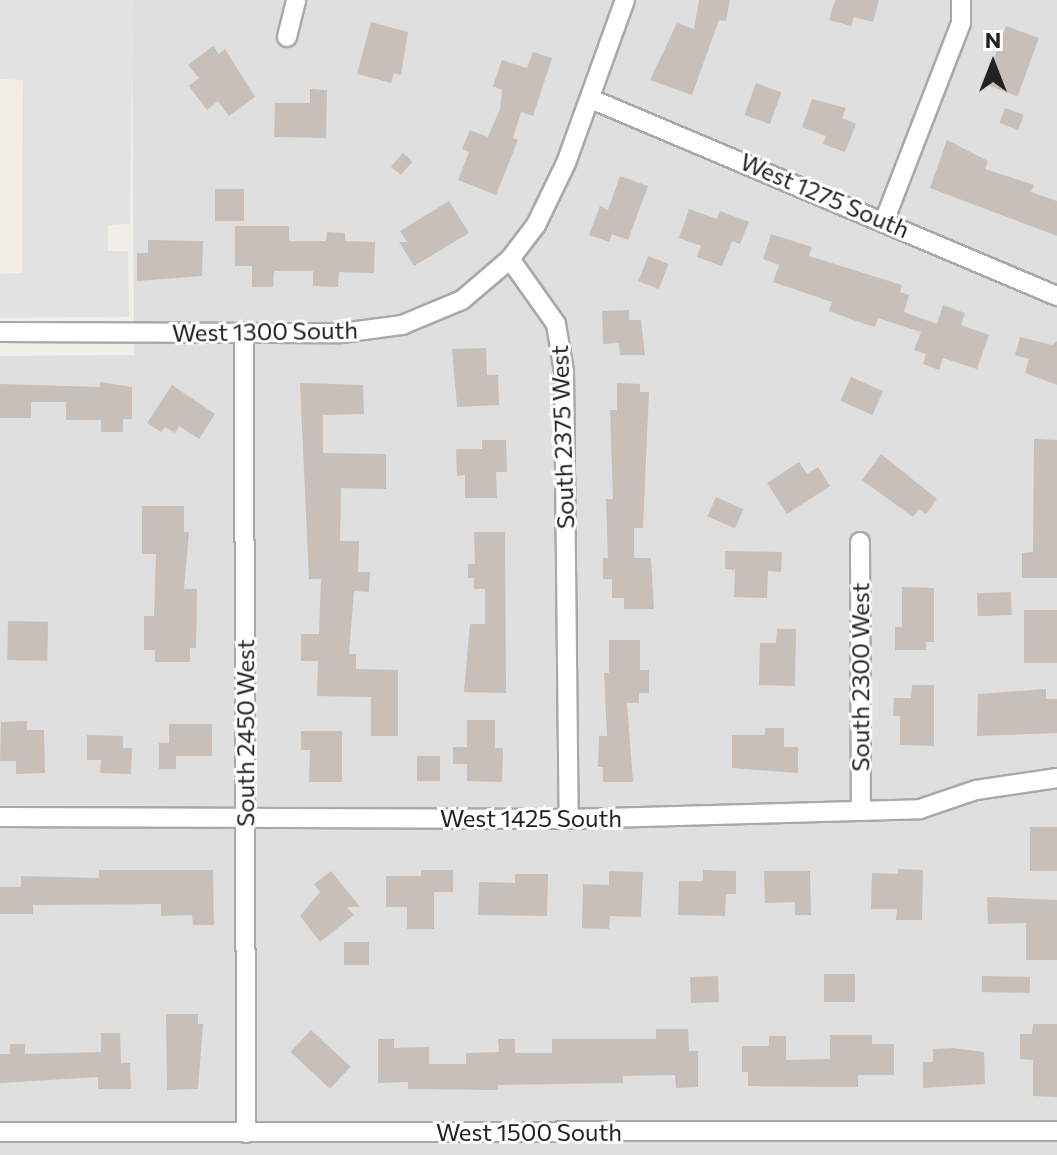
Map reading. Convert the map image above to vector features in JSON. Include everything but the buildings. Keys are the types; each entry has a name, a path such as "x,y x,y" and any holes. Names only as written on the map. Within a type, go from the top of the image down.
{"street":[{"path":"287,37 296,0"},
{"path":"510,259 536,225 591,99 625,0"},
{"path":"885,219 961,23 961,0"},
{"name":"West 1275 South","path":"591,99 885,219 1057,296"},
{"name":"West 1300 South","path":"0,332 342,333 402,325 462,300 510,259"},
{"name":"South 2375 West","path":"510,259 556,324 564,372 569,819"},
{"name":"South 2450 West","path":"244,332 246,1133"},
{"name":"South 2300 West","path":"860,542 861,811"},
{"name":"West 1425 South","path":"0,817 569,819 920,809 976,790 1057,778"},
{"name":"West 1500 South","path":"0,1132 1057,1131"}],"shaded area":[{"path":"0,0 133,0 130,224 108,225 108,251 128,251 129,317 0,318 0,274 22,273 23,80 0,79"},
{"path":"132,0 1057,0 1057,1155 0,1155 0,356 134,355"}]}
